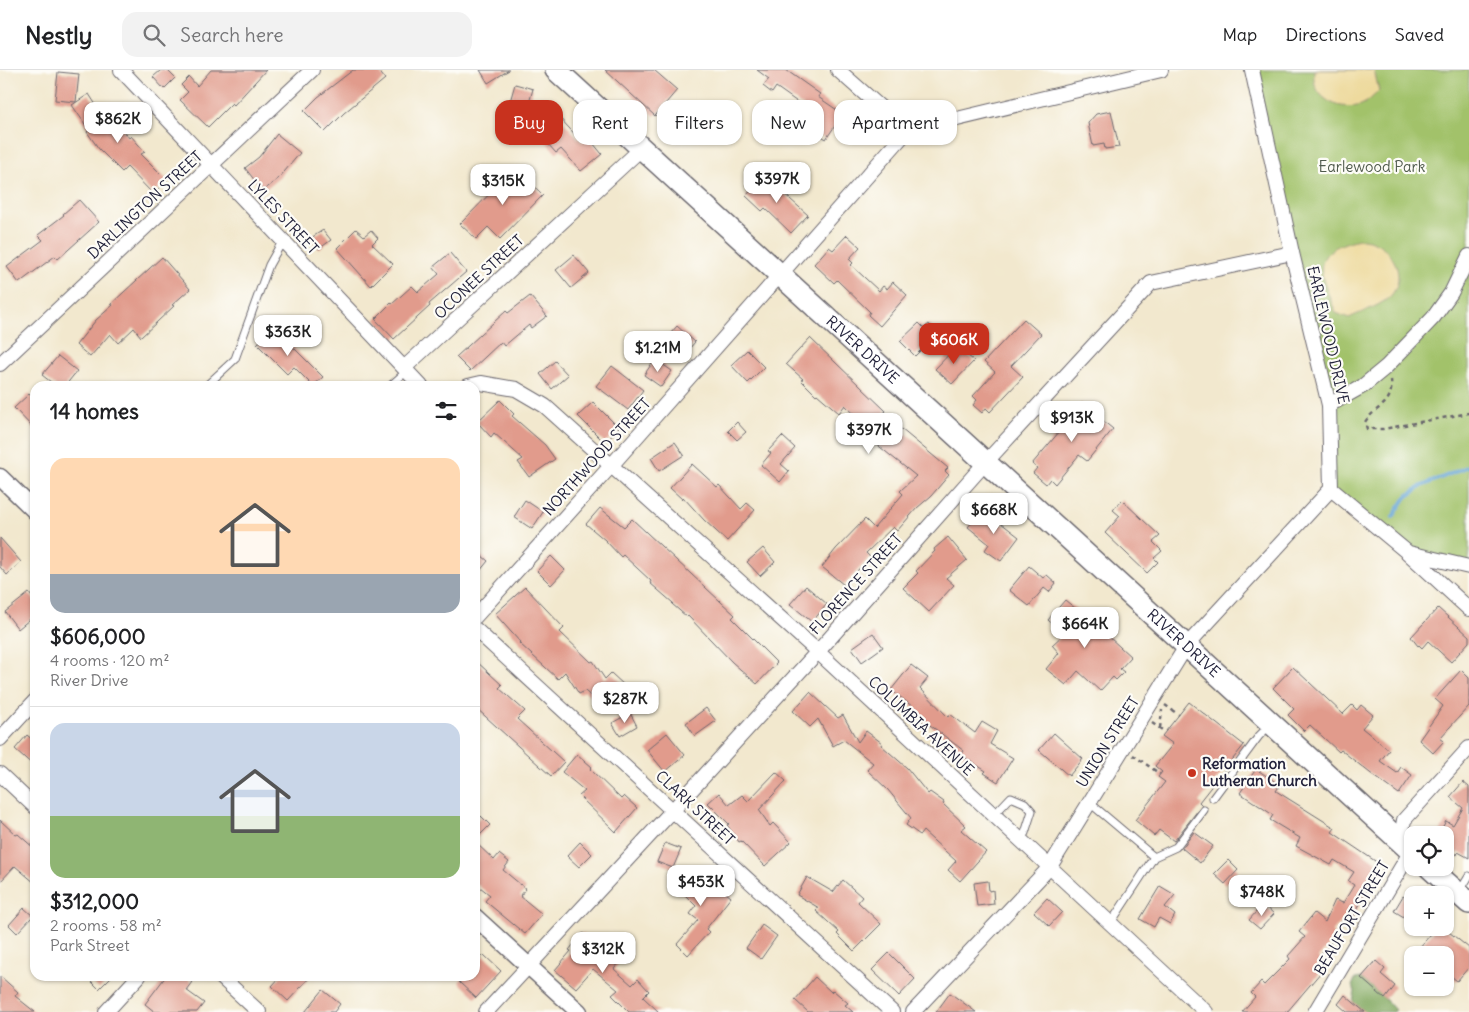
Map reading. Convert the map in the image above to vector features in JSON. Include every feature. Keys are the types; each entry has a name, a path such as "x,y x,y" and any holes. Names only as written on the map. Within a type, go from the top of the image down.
{"main road":[{"name":"RIVER DRIVE","path":"556,70 1404,844"},
{"path":"1442,876 1465,891"}],"street":[{"name":"LYLES STREET","path":"121,70 416,381"},
{"name":"DARLINGTON STREET","path":"0,364 312,70"},
{"path":"838,70 872,100"},
{"path":"957,119 1161,70"},
{"name":"EARLEWOOD DRIVE","path":"1252,70 1292,253 1329,405 1331,488"},
{"name":"NORTHWOOD STREET","path":"480,611 895,145"},
{"name":"OCONEE STREET","path":"405,369 642,148"},
{"name":"FLORENCE STREET","path":"486,1012 818,652 986,462 1151,283 1292,253"},
{"path":"1329,405 1363,386 1386,367 1433,318 1451,294 1469,256"},
{"path":"480,383 516,389 545,406 610,467"},
{"name":"COLUMBIA AVENUE","path":"610,467 818,652 1206,1012"},
{"path":"0,476 30,506"},
{"path":"1331,488 1407,552 1469,609"},
{"name":"UNION STREET","path":"913,1012 1050,868 1187,645 1331,488"},
{"path":"1407,552 1469,567"},
{"name":"CLARK STREET","path":"480,635 892,1012"},
{"path":"0,739 30,707"},
{"path":"1404,840 1401,836 1404,820 1469,748"},
{"path":"0,774 30,802"},
{"name":"BEAUFORT STREET","path":"1315,1012 1404,864"},
{"path":"480,922 579,1012"},
{"path":"106,1012 134,981"},
{"path":"225,981 259,1012"}],"lane":[{"path":"211,381 235,359 269,266 283,240"},
{"path":"394,381 405,369"},
{"path":"1213,798 1259,736 1272,723"},
{"path":"993,816 1011,797 1025,803 1032,811 1025,833 1020,840"},
{"path":"1090,803 1154,857"},
{"path":"1110,924 1154,857 1176,848 1204,810"}],"path":[{"path":"1386,367 1391,381 1390,398 1365,422 1367,429 1383,429 1469,413"},
{"path":"1160,728 1163,704 1179,715"},
{"path":"1151,723 1165,732"},
{"path":"1132,754 1160,774"}],"green space":[{"name":"Earlewood Park","path":"1252,70 1469,70 1469,567 1407,552 1331,489 1329,405"},
{"path":"1361,978 1385,999 1395,1010 1394,1012 1365,1012 1353,1002 1355,991 1352,986 1355,979"}],"sand":[{"path":"1314,70 1374,70 1379,91 1369,101 1361,105 1342,106 1325,99 1317,89 1314,82"},
{"path":"1359,239 1377,243 1385,249 1396,265 1397,284 1393,293 1385,301 1349,318 1336,313 1322,276 1322,267 1324,258 1331,251 1342,244"}],"building":[{"path":"161,70 167,70 175,78 164,89 153,77"},
{"path":"211,70 266,70 234,105 232,103 208,127 180,100 188,92 181,85 189,77 197,86"},
{"path":"353,70 378,70 385,79 344,113 325,132 304,111 318,97"},
{"path":"480,70 509,70 488,83"},
{"path":"605,70 654,70 677,90 669,100 657,100 657,114 655,116 647,109 647,100 638,100"},
{"path":"757,70 786,70 820,94 818,97 822,100 794,100 776,87 772,93 763,86 769,79"},
{"path":"58,72 79,74 76,102 55,100"},
{"path":"515,84 533,89 530,100 510,100"},
{"path":"89,94 105,119 112,114 129,138 131,136 145,152 141,154 167,180 153,194 127,167 122,172 99,149 87,132 89,130 72,105"},
{"path":"824,101 834,108 834,127 826,139 824,138"},
{"path":"1111,111 1119,147 1105,149 1104,144 1093,146 1088,123 1096,114"},
{"path":"563,122 573,132 573,145 595,145 602,154 581,171 561,149 556,153 549,145 563,145"},
{"path":"277,134 300,153 279,178 263,191 245,168 259,157"},
{"path":"515,168 543,195 500,239 488,227 476,239 460,224"},
{"path":"764,176 808,215 791,233 765,208 762,211 746,196"},
{"path":"79,200 99,222 58,259 55,256 19,283 7,267 43,240 38,235 64,215"},
{"path":"356,229 364,236 371,230 378,238 372,244 393,264 371,286 337,248"},
{"path":"323,230 331,240 319,249 311,238"},
{"path":"847,235 860,247 849,259 853,263 851,265 879,291 883,286 887,289 893,282 907,295 880,326 868,315 870,312 837,280 834,283 814,264 829,247 833,250"},
{"path":"450,253 466,272 429,304 430,306 394,339 375,319 412,286 418,292 439,274 433,267"},
{"path":"574,255 589,273 571,288 556,270"},
{"path":"162,257 190,289 141,337 134,328 118,343 110,334 90,357 76,345 96,320 113,305 111,304"},
{"path":"530,296 547,316 531,328 529,325 504,346 501,342 470,371 456,357 506,311 508,313"},
{"path":"1024,319 1041,334 1011,366 1023,377 990,412 986,408 982,413 973,405 977,400 973,396 995,372 984,362"},
{"path":"919,323 924,328 929,324 938,333 915,356 900,341"},
{"path":"677,326 695,342 682,357 663,342"},
{"path":"278,332 323,377 319,381 308,381 294,367 287,374 257,344 269,333 274,337"},
{"path":"810,338 886,411 883,414 948,468 945,471 949,475 897,531 893,527 866,553 870,557 844,585 822,567 836,549 865,519 874,528 903,494 900,491 916,476 870,439 875,434 845,405 839,413 816,395 801,380 803,379 786,364"},
{"path":"957,346 974,361 952,384 935,369"},
{"path":"747,350 764,367 748,383 731,365"},
{"path":"58,356 77,371 69,381 50,381 42,375"},
{"path":"655,359 672,371 661,387 644,375"},
{"path":"555,361 568,375 552,389 540,374"},
{"path":"612,366 643,390 628,410 596,386"},
{"path":"30,395 30,425 14,408"},
{"path":"500,400 514,414 512,416 545,445 555,459 529,477 518,462 523,459 494,433 491,437 480,425 480,419"},
{"path":"593,402 619,428 605,443 578,416"},
{"path":"1081,403 1113,429 1087,461 1079,455 1055,484 1050,479 1046,484 1033,473 1037,468 1032,464 1065,425 1061,421 1074,405 1077,408"},
{"path":"737,422 746,432 737,440 728,431"},
{"path":"782,436 795,448 781,464 789,471 780,482 761,465 771,453 768,451"},
{"path":"675,442 684,455 659,471 651,458"},
{"path":"692,464 717,487 719,485 741,509 747,503 755,510 727,541 683,497 682,499 670,488"},
{"path":"525,500 543,512 532,529 514,517"},
{"path":"1122,500 1160,536 1153,542 1162,551 1154,558 1158,562 1147,573 1105,533 1120,516 1113,510"},
{"path":"600,508 624,527 632,519 735,615 732,618 777,663 757,684 732,662 688,616 650,583 651,581 623,555 621,557 586,524"},
{"path":"983,509 1019,537 1001,561 985,550 989,544 968,527"},
{"path":"948,537 967,560 946,578 954,585 929,612 903,588 918,573 916,571 935,551 934,549"},
{"path":"0,538 21,562 7,575 0,567"},
{"path":"763,548 775,562 760,576 747,562"},
{"path":"480,554 488,561 480,571"},
{"path":"551,556 565,570 551,585 537,571"},
{"path":"1029,566 1043,578 1047,575 1056,583 1049,592 1044,588 1029,606 1009,590"},
{"path":"806,586 827,604 812,622 790,604"},
{"path":"525,587 564,628 560,632 591,662 593,661 605,679 611,673 625,686 604,708 585,691 579,694 565,672 558,679 519,643 495,614"},
{"path":"29,593 30,594 30,619 18,629 5,612"},
{"path":"1065,600 1087,618 1090,614 1101,623 1098,627 1131,657 1120,669 1124,672 1116,680 1113,677 1100,691 1078,671 1066,685 1046,669 1059,653 1052,645 1064,634 1048,620"},
{"path":"1438,608 1469,636 1469,642 1451,662 1428,641 1422,648 1411,637"},
{"path":"873,633 883,647 862,662 852,648"},
{"path":"480,665 502,685 499,688 525,711 517,719 564,762 551,776 480,712"},
{"path":"911,665 928,678 920,688 948,717 950,714 975,733 982,722 997,731 990,744 1013,758 998,782 984,773 986,771 961,755 964,751 930,725 928,727 914,713 917,710 891,690"},
{"path":"1293,667 1343,714 1352,705 1357,710 1361,705 1373,715 1362,728 1389,750 1380,761 1397,773 1401,767 1412,775 1399,794 1341,750 1339,752 1310,725 1304,731 1288,715 1294,709 1273,688"},
{"path":"1461,670 1469,678 1469,706 1440,738 1444,741 1433,753 1419,740 1443,706 1435,699"},
{"path":"810,692 838,718 843,715 858,742 866,731 882,743 881,745 907,768 928,794 930,792 944,802 943,804 966,826 961,830 986,852 960,881 948,870 956,861 923,831 920,835 906,825 911,818 888,790 867,770 873,763 844,740 833,746 818,719 810,727 793,711"},
{"name":"Reformation Lutheran Church","path":"1189,702 1244,745 1199,802 1202,805 1174,841 1159,830 1154,836 1135,820 1165,782 1158,777 1162,772 1155,766 1173,744 1162,736"},
{"path":"706,708 716,721 695,736 686,723"},
{"path":"630,713 637,726 620,736 612,723"},
{"path":"667,733 685,755 665,772 647,750"},
{"path":"1054,733 1083,759 1069,776 1039,750"},
{"path":"27,735 30,738 30,762 15,749"},
{"path":"577,754 592,767 590,769 621,799 624,796 637,808 616,832 579,796 585,791 562,772"},
{"path":"1256,769 1280,785 1276,791 1335,828 1332,832 1384,867 1371,891 1367,889 1352,920 1346,916 1332,933 1336,937 1318,958 1327,965 1287,1012 1242,1012 1255,997 1251,993 1261,982 1264,985 1290,959 1288,956 1305,937 1299,932 1314,913 1325,922 1335,900 1343,903 1354,885 1348,881 1354,872 1334,860 1331,865 1296,846 1300,838 1270,820 1273,815 1240,793"},
{"path":"776,772 786,781 759,810 770,826 773,823 791,842 765,866 741,841 739,842 727,825 729,824 708,803 719,793 729,805 742,795 748,801"},
{"path":"1463,782 1469,787 1469,858 1458,852 1457,855 1454,853 1454,826 1443,826 1446,821 1453,825 1463,808 1450,797"},
{"path":"480,817 490,825 480,835"},
{"path":"0,820 30,845 30,879 15,866 0,882"},
{"path":"1194,832 1213,846 1200,863 1182,848"},
{"path":"580,842 592,854 579,867 567,856"},
{"path":"665,843 681,849 673,868 657,862"},
{"path":"480,847 494,860 499,854 509,862 503,870 526,889 520,896 542,914 525,934 485,901 490,895 480,887"},
{"path":"1228,860 1238,870 1225,884 1214,874"},
{"path":"693,867 712,886 714,883 731,897 706,929 709,932 688,955 677,944 698,920 690,914 696,906 675,885"},
{"path":"807,877 833,892 843,880 862,897 858,902 881,924 854,951 837,934 839,932 816,911 819,908 797,895"},
{"path":"988,881 989,891 993,890 994,904 977,906 974,883"},
{"path":"1160,886 1175,895 1165,907 1175,915 1170,924 1159,918 1154,927 1140,919"},
{"path":"1403,896 1404,917 1394,911"},
{"path":"1047,898 1062,912 1049,926 1034,912"},
{"path":"1263,904 1274,914 1260,929 1249,920"},
{"path":"24,908 30,913 30,919 17,933 9,925"},
{"path":"762,925 777,936 761,959 746,948"},
{"path":"583,933 619,963 614,969 632,985 638,979 649,991 643,997 659,1012 629,1012 612,995 618,990 593,969 576,988 555,970"},
{"path":"1429,936 1454,936 1469,948 1469,967 1457,981 1454,978 1454,946 1421,946"},
{"path":"889,953 915,979 899,996 872,970"},
{"path":"484,955 501,971 476,998 459,982 480,981 480,959"},
{"path":"1376,961 1385,969 1381,974 1395,986 1385,999 1361,978"},
{"path":"0,976 18,992 15,996 35,1012 0,1012"},
{"path":"815,977 831,992 833,990 848,1003 845,1005 853,1012 808,1012 795,1000"},
{"path":"91,981 107,981 99,989"},
{"path":"162,981 191,981 192,982 186,990 204,1003 197,1012 155,1012 145,1004"},
{"path":"276,981 306,981 288,1001 272,986"},
{"path":"323,990 340,1004 334,1012 305,1012"},
{"path":"950,993 976,1012 936,1012"},
{"path":"1345,995 1365,1012 1347,1012 1338,1004"}],"waterway":[{"path":"1393,517 1406,497 1422,486 1469,466"}],"place":[{"name":"Reformation Lutheran Church","path":"1192,773"}]}
